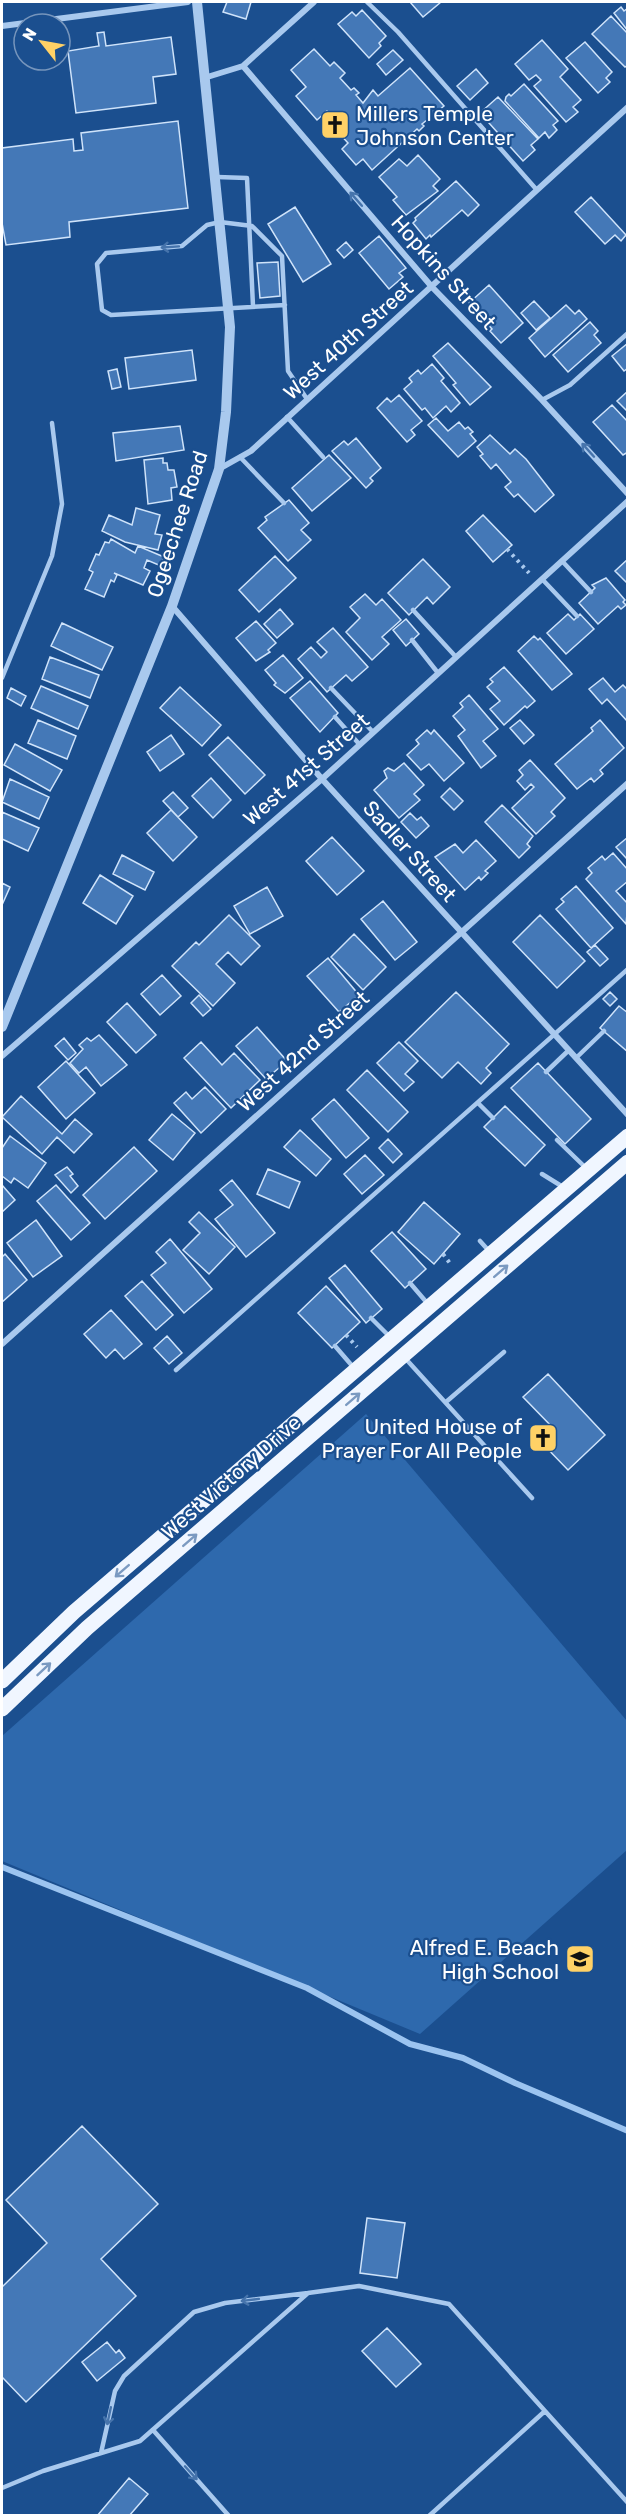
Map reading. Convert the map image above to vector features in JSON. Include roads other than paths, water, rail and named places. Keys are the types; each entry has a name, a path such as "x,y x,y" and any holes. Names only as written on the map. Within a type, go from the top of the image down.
{"main road":[{"name":"West Victory Drive","path":"2,1681 74,1612 627,1136"},
{"name":"West Victory Drive","path":"2,1709 87,1628 627,1162"}],"street":[{"path":"2,26 188,2"},
{"name":"Ogeechee Road","path":"2,1027 172,606 219,470 226,412 230,327 197,2"},
{"path":"203,78 243,66 314,2"},
{"name":"Hopkins Street","path":"243,66 432,287 542,400 627,494"},
{"name":"West 40th Street","path":"219,470 251,451 627,107"},
{"name":"West 41st Street","path":"2,1056 322,779 627,501"},
{"name":"Sadler Street","path":"172,606 322,779 627,1115"},
{"name":"West 42nd Street","path":"2,1344 627,783"}],"lane":[{"path":"367,2 398,32 536,189"},
{"path":"213,177 247,178 252,226 253,306"},
{"path":"285,305 105,314 102,310 97,264 106,253 182,246 207,225 220,222 252,226 282,256 285,305 288,371 307,399"},
{"path":"542,400 570,385 627,333"},
{"path":"287,417 323,457"},
{"path":"2,678 52,556 62,504 52,423"},
{"path":"240,457 284,503"},
{"path":"562,561 591,592"},
{"path":"540,581 577,616"},
{"path":"413,610 456,657"},
{"path":"412,640 438,673"},
{"path":"331,688 373,732"},
{"path":"335,717 360,745"},
{"path":"176,1370 627,969"},
{"path":"576,1058 604,1032"},
{"path":"546,1072 569,1050"},
{"path":"478,1103 493,1118"},
{"path":"557,1140 588,1169"},
{"path":"542,1174 566,1189"},
{"path":"480,1241 491,1253"},
{"path":"410,1283 429,1306"},
{"path":"371,1318 392,1339"},
{"path":"335,1346 356,1370"},
{"path":"446,1402 504,1352"},
{"path":"403,1356 532,1498"},
{"path":"101,2453 115,2391 124,2376 194,2312 225,2302 359,2286 449,2304 627,2504"},
{"path":"2,2488 43,2471 140,2441 308,2293"},
{"path":"429,2516 545,2411"},
{"path":"153,2430 229,2516"}],"waterway":[{"path":"2,1867 307,1988 410,2044 463,2058 515,2083 628,2131"}],"place":[{"name":"Millers Temple Johnson Center","path":"335,125"},
{"name":"United House of Prayer For All People","path":"543,1438"},
{"name":"Alfred E. Beach High School","path":"580,1959"}]}
